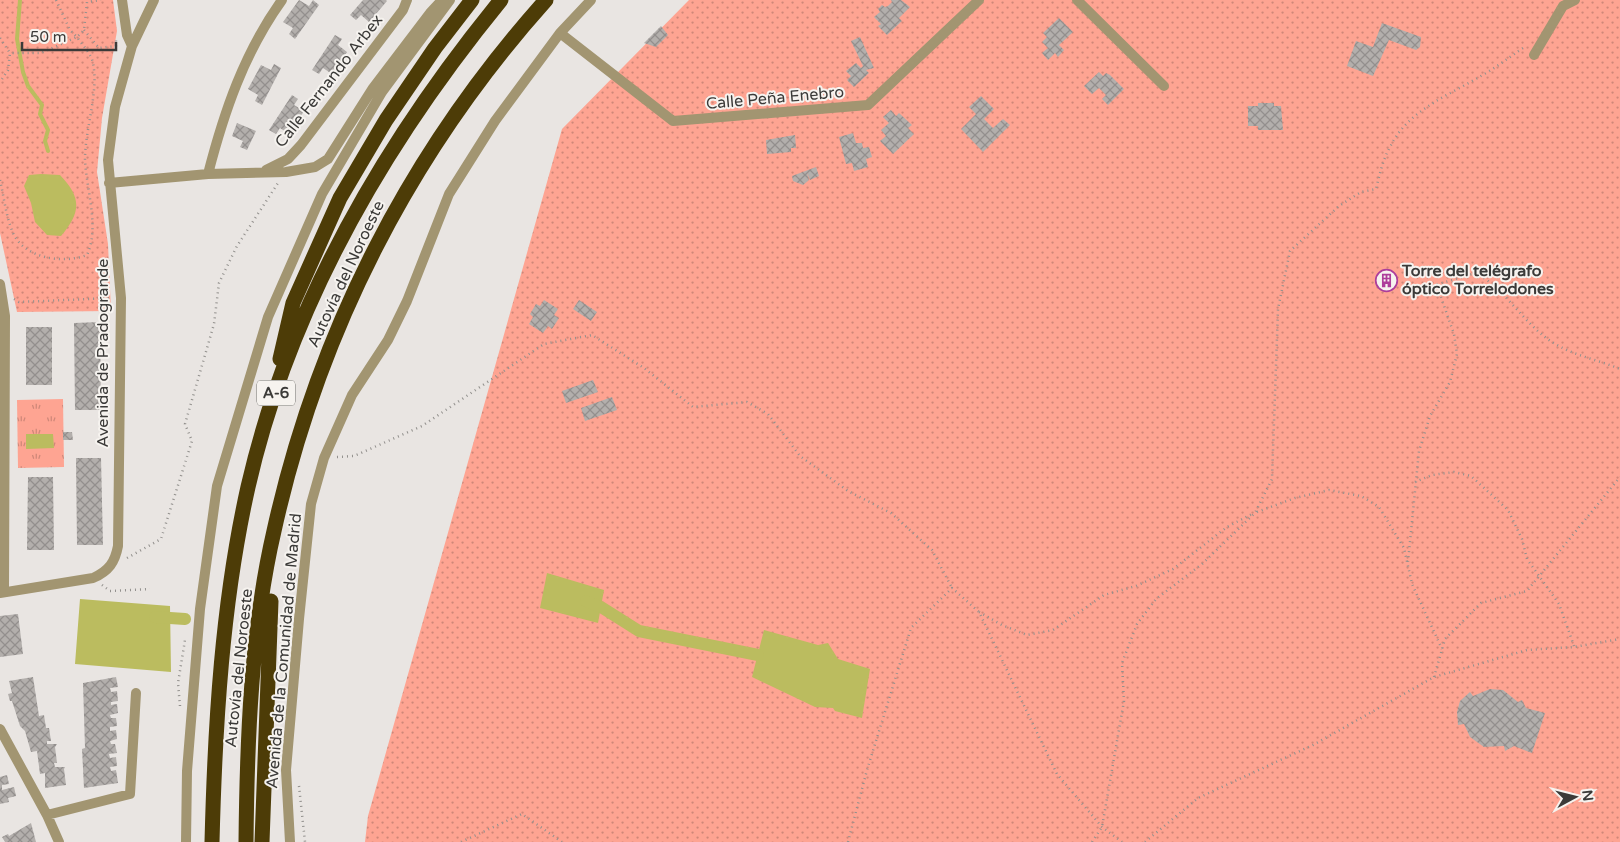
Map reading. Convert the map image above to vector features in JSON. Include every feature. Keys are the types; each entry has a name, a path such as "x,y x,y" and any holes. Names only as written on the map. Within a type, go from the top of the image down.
{"highway":[{"path":"266,422 293,303 340,198 386,120 435,48 472,0"},
{"name":"Autovía del Noroeste","path":"212,842 214,772 225,623 248,488 266,422 321,281 354,215 421,104 501,0"},
{"name":"Autovía del Noroeste","path":"246,842 247,777 258,626 273,533 297,437 334,334 391,216 450,121 524,24 546,0"},
{"path":"262,842 273,533"}],"street":[{"path":"122,0 127,35 132,46"},
{"name":"Avenida de Pradogrande","path":"111,566 118,546 121,298 120,266 109,183 108,160 115,107 132,46 154,0"},
{"path":"208,174 225,111 247,58 282,0"},
{"name":"Calle Fernando Arbex","path":"265,171 288,159 301,145 403,10 406,0"},
{"path":"109,183 208,174 265,171 286,172 316,168 328,159 374,88 430,13 442,0"},
{"path":"186,842 187,771 200,618 217,486 268,317 322,194 382,92 450,0"},
{"name":"Avenida de la Comunidad de Madrid","path":"290,842 286,770 299,619 311,504 324,458 352,395 388,340 407,300 449,194 495,121 560,34 591,0"},
{"name":"Calle Peña Enebro","path":"560,34 673,121 868,106 979,0"},
{"path":"1077,0 1164,86"},
{"path":"1536,51 1563,6 1575,0"},
{"path":"1,290 5,316 2,593 94,578 103,574 111,566"},
{"path":"47,815 130,794 136,692"},
{"path":"0,729 47,815 59,842"}],"path":[{"path":"0,180 13,233 31,252 74,260 87,255 91,245 92,228 86,150 93,86 93,64 91,57 70,30 56,0"},
{"path":"10,53 41,53 77,37 84,30 86,2 101,0"},
{"path":"84,30 99,48 116,46 116,38"},
{"path":"0,38 10,53 8,70 0,82"},
{"path":"1092,842 1102,827 1124,701 1122,663 1137,624 1156,599 1202,564 1255,513 1272,479 1278,309 1290,251 1339,206 1361,192 1376,188 1382,163 1392,143 1413,119 1432,102 1482,76 1529,44 1536,51"},
{"path":"111,566 161,539 192,440 185,424 214,324 219,283 237,246 286,172"},
{"path":"1408,293 1476,274 1489,280 1527,322 1550,341 1577,355 1620,369"},
{"path":"1407,565 1419,451 1430,416 1450,382 1457,354 1452,327 1437,286"},
{"path":"1,290 19,302 121,298"},
{"path":"337,449 333,457 354,456 422,426 544,344 592,334 644,368 693,406 746,402 768,414 800,456 848,491 891,512 932,550 952,588 979,612 1002,625 1027,634 1053,630 1104,595 1136,586 1173,569 1227,527 1255,513 1295,498 1329,490 1361,496 1379,507 1392,524 1404,548 1412,584 1442,649"},
{"path":"1415,482 1432,475 1454,472 1471,476 1508,510 1522,539 1527,559 1558,604 1574,647"},
{"path":"1434,677 1445,639 1481,603 1527,591 1620,477"},
{"path":"94,578 110,591 150,589"},
{"path":"848,842 867,770 911,628 952,588"},
{"path":"979,612 1056,774 1102,827 1122,842"},
{"path":"1145,842 1198,798 1313,745 1434,677 1528,650 1574,647 1620,639"},
{"path":"299,780 305,842"},
{"path":"461,842 522,814 562,842"}],"green space":[{"path":"0,0 113,0 117,31 102,118 97,172 108,244 111,311 17,312 0,233"},
{"path":"689,0 1620,0 1620,842 365,842 368,816 562,129"},
{"path":"63,399 64,467 18,468 17,400"}],"shaded area":[{"path":"29,175 60,175 75,198 75,212 68,227 61,236 47,235 35,222 31,203 24,186"},
{"path":"26,434 53,434 54,448 26,449"},
{"path":"547,573 604,590 598,623 540,608"},
{"path":"80,599 170,606 171,672 75,664"},
{"path":"764,630 818,645 828,643 838,659 870,669 862,718 835,711 833,708 815,707 752,677"}],"building":[{"path":"299,0 309,6 313,0 319,5 295,39 289,34 293,28 283,22"},
{"path":"363,0 387,1 369,22 361,15 356,20 350,15"},
{"path":"891,0 901,0 910,7 899,18 902,21 887,35 878,26 881,24 874,17 880,12 878,9 882,5 888,6 892,2"},
{"path":"1059,18 1073,32 1059,45 1064,50 1058,57 1055,53 1048,60 1042,53 1048,48 1042,42 1047,37 1043,33"},
{"path":"1382,23 1421,37 1420,47 1416,50 1389,40 1373,76 1347,66 1356,41 1373,47"},
{"path":"661,26 668,35 656,47 644,43"},
{"path":"335,35 342,39 338,45 347,52 332,74 323,68 319,74 312,70"},
{"path":"860,37 874,68 866,70 869,73 854,87 847,80 851,76 846,71 856,63 861,68 863,66 851,41"},
{"path":"274,64 281,68 262,105 255,101 258,95 248,89 261,65 271,70"},
{"path":"1099,72 1103,76 1106,73 1110,75 1124,89 1108,105 1102,99 1106,95 1099,88 1092,94 1084,86"},
{"path":"292,95 298,99 294,105 304,111 289,134 280,128 276,134 269,130"},
{"path":"981,96 994,109 984,119 993,128 1003,119 1010,125 983,152 961,129 976,114 969,107"},
{"path":"1258,103 1274,103 1274,106 1281,106 1283,130 1258,130 1258,126 1248,126 1248,106 1258,106"},
{"path":"891,110 896,116 899,113 912,125 908,128 914,134 893,154 880,141 886,136 881,130 889,123 883,117"},
{"path":"237,123 256,131 247,150 240,147 243,141 232,136"},
{"path":"853,133 856,143 862,143 863,148 869,147 872,157 866,159 868,167 854,171 852,163 846,164 839,137"},
{"path":"795,135 796,148 791,148 791,152 767,154 766,140"},
{"path":"816,167 819,176 810,180 807,173 809,180 803,185 793,181 792,176"},
{"name":"Torre del telégrafo óptico Torrelodones","path":"1388,271 1394,282 1383,288 1377,277"},
{"path":"544,300 558,309 554,315 559,318 552,329 548,326 543,333 529,324 533,317 530,314 536,304 540,306"},
{"path":"579,300 597,312 591,321 573,309"},
{"path":"100,322 101,410 75,410 74,323"},
{"path":"26,327 52,327 52,385 26,385"},
{"path":"593,380 598,392 566,403 562,391"},
{"path":"612,397 617,410 585,421 581,408"},
{"path":"63,432 72,432 73,440 63,440"},
{"path":"76,458 101,458 103,545 77,545"},
{"path":"28,477 53,477 54,550 27,550"},
{"path":"18,614 23,654 0,657 0,616"},
{"path":"33,677 39,716 44,715 46,728 49,728 51,741 47,741 47,744 57,744 55,747 57,763 54,763 55,767 65,767 66,785 45,788 45,773 40,774 37,751 31,752 25,731 20,726 12,701 10,701 8,694 12,693 9,681"},
{"path":"116,677 118,687 110,688 111,692 117,691 118,701 111,702 111,705 117,704 118,713 110,715 111,718 116,718 117,726 110,727 110,731 116,730 117,739 110,741 111,744 115,744 117,753 109,754 110,758 116,757 117,766 110,767 111,771 116,770 118,783 84,788 82,749 85,748 83,683"},
{"path":"1490,689 1503,690 1518,702 1522,700 1526,708 1545,713 1532,753 1514,746 1505,751 1504,746 1484,747 1470,737 1464,724 1458,725 1457,712 1460,701 1470,692 1473,696"},
{"path":"7,775 9,784 2,785 2,790 14,787 16,796 8,798 9,802 0,804 0,777"},
{"path":"31,823 36,842 5,842 2,837 8,834 9,836"}],"waterway":[{"path":"20,0 17,39 23,72 28,86 42,105 40,114 48,130 45,141 48,151"},
{"path":"586,601 601,607 639,631 758,655"},
{"path":"155,617 185,619"}],"place":[{"name":"Torre del telégrafo óptico Torrelodones","path":"1386,280"}]}
